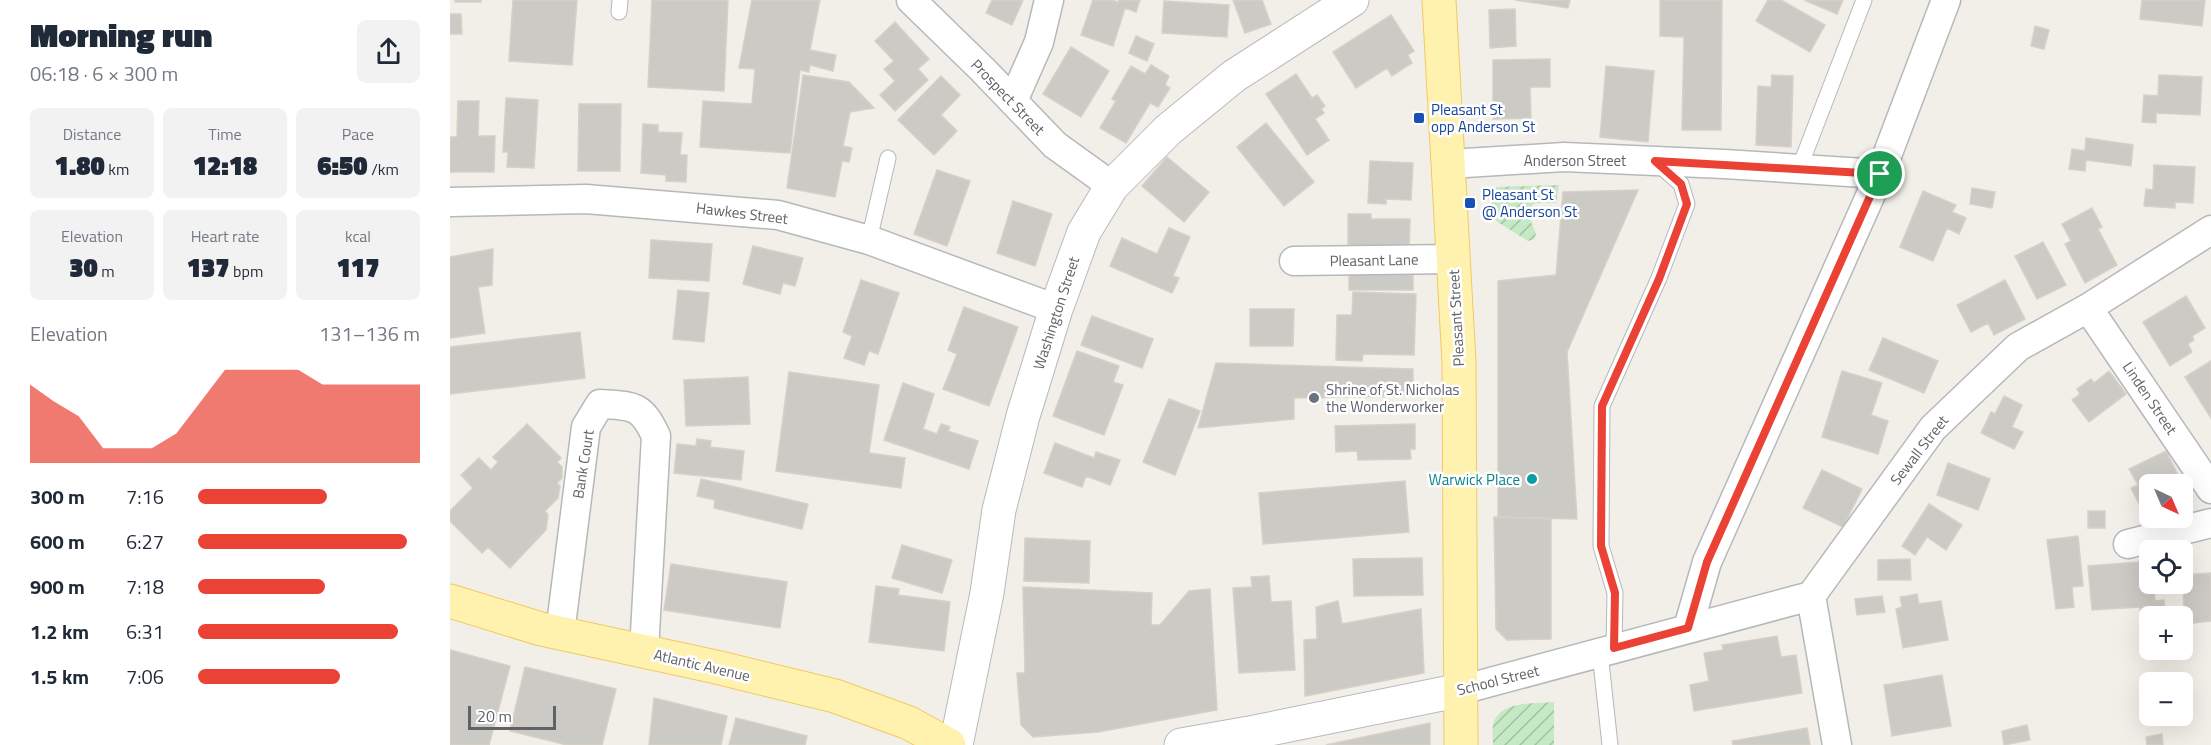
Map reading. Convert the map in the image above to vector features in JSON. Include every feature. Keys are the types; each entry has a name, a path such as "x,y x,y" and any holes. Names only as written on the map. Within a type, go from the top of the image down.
{"main road":[{"name":"Washington Street","path":"956,745 987,593 999,510 1023,416 1056,309 1084,232 1112,186 1168,130 1234,76 1300,31 1352,0"},
{"name":"Pleasant Street","path":"1439,0 1459,363 1461,745"},
{"name":"Atlantic Avenue","path":"450,601 541,629 716,667 852,701 909,723 949,745"},
{"name":"School Street","path":"1181,745 1461,690"}],"street":[{"name":"Prospect Street","path":"911,0 1055,145 1112,186"},
{"path":"1013,101 1039,42 1049,0"},
{"path":"1688,628 1707,562 1880,174 1946,0"},
{"name":"Anderson Street","path":"1449,164 1564,157 1880,174"},
{"name":"Hawkes Street","path":"450,202 586,199 778,215 869,240 1056,309"},
{"name":"Sewall Street","path":"1811,596 1933,428 2018,347 2088,308 2211,230"},
{"name":"Pleasant Lane","path":"1294,261 1454,259"},
{"name":"Linden Street","path":"2088,308 2211,489"},
{"name":"Bank Court","path":"560,633 586,427 600,404 629,405 647,416 656,436 644,651"},
{"path":"2128,544 2211,524"},
{"path":"1811,596 1837,745"},
{"name":"School Street","path":"1461,690 1811,596"}],"lane":[{"path":"1800,169 1864,0"},
{"path":"869,240 888,158"},
{"path":"1610,745 1607,651 1615,593 1601,546 1602,406 1659,279 1687,204 1681,184 1655,161"}],"green space":[{"path":"1559,185 1556,203 1536,203 1531,206 1529,216 1536,234 1534,239 1528,241 1496,221 1492,212 1492,187"},
{"path":"1554,702 1554,745 1493,745 1493,725 1502,711 1518,705"}],"building":[{"path":"455,0 481,0 481,2 455,2"},
{"path":"513,0 577,0 572,65 509,61"},
{"path":"652,0 728,0 724,91 648,87"},
{"path":"752,0 820,0 810,50 836,55 833,71 810,65 809,72 800,70 790,153 700,147 703,101 752,104 755,69 739,68"},
{"path":"992,0 1023,0 1012,25 986,13"},
{"path":"1093,0 1118,2 1119,0 1140,0 1136,12 1125,8 1113,46 1081,35"},
{"path":"1233,0 1262,0 1271,24 1245,33"},
{"path":"1515,0 1570,0 1568,8"},
{"path":"1660,0 1722,0 1721,130 1682,130 1684,37 1660,36"},
{"path":"1768,0 1781,0 1825,25 1810,52 1756,21"},
{"path":"1804,0 1843,0 1837,14"},
{"path":"2142,0 2205,0 2202,26 2140,19"},
{"path":"1164,1 1229,5 1227,37 1162,33"},
{"path":"1515,9 1516,46 1490,48 1489,10"},
{"path":"450,14 461,14 462,34 450,34"},
{"path":"1391,15 1414,51 1408,55 1412,63 1392,76 1387,68 1356,88 1333,52"},
{"path":"895,22 929,59 918,69 928,80 895,111 880,95 895,81 884,69 894,61 875,41"},
{"path":"2035,26 2049,30 2044,49 2031,46"},
{"path":"1136,36 1154,44 1147,61 1129,53"},
{"path":"1071,47 1109,71 1081,117 1043,94"},
{"path":"1550,59 1550,87 1530,87 1531,118 1493,119 1493,60"},
{"path":"1151,65 1169,76 1165,85 1170,88 1158,107 1150,103 1126,143 1100,128 1116,101 1112,99 1131,66 1145,74"},
{"path":"1606,66 1654,71 1648,142 1600,137"},
{"path":"1296,74 1312,98 1317,95 1325,106 1321,109 1324,113 1315,119 1329,140 1307,155 1266,94"},
{"path":"803,75 849,82 874,108 850,112 843,146 852,148 849,162 842,161 835,197 787,188"},
{"path":"1772,75 1793,76 1791,147 1756,145 1758,86 1771,87"},
{"path":"2159,75 2202,77 2200,115 2156,113 2156,123 2142,122 2144,95 2158,96"},
{"path":"941,76 960,95 941,115 957,131 934,155 898,120"},
{"path":"506,98 538,100 534,168 507,167 508,152 503,152"},
{"path":"458,101 479,101 478,136 495,136 494,172 450,172 450,137 457,137"},
{"path":"579,104 621,104 620,171 578,171"},
{"path":"1266,123 1314,182 1284,206 1237,147"},
{"path":"643,124 658,125 658,132 682,133 680,155 687,155 686,182 666,181 666,175 641,173"},
{"path":"2086,138 2133,145 2131,166 2086,160 2085,171 2069,169 2072,149 2085,151"},
{"path":"1167,157 1209,192 1184,222 1142,186"},
{"path":"1370,161 1413,163 1411,200 1386,199 1386,204 1368,203"},
{"path":"2154,165 2195,167 2193,203 2175,202 2175,208 2144,206 2146,189 2153,190"},
{"path":"937,170 970,181 947,246 914,234"},
{"path":"1972,188 1995,192 1992,208 1970,204"},
{"path":"1638,190 1567,352 1577,519 1498,517 1498,281 1556,275 1563,192"},
{"path":"1923,191 1956,205 1952,212 1966,218 1959,234 1947,228 1933,261 1900,247"},
{"path":"1013,201 1052,214 1035,266 997,253"},
{"path":"2092,208 2102,227 2098,229 2117,265 2085,283 2065,244 2071,241 2062,224"},
{"path":"1348,214 1371,214 1371,219 1410,219 1409,251 1348,250"},
{"path":"1169,228 1190,237 1173,276 1179,278 1172,293 1110,266 1122,238 1157,254"},
{"path":"651,240 712,244 709,281 649,278"},
{"path":"2043,242 2066,285 2037,299 2015,256"},
{"path":"753,246 803,258 795,286 783,283 780,294 743,284"},
{"path":"493,249 492,285 478,287 485,333 450,338 450,257"},
{"path":"1413,264 1413,290 1349,290 1349,272"},
{"path":"861,280 899,293 878,354 869,351 864,365 844,358 852,336 843,332"},
{"path":"2005,280 2025,319 1994,335 1988,323 1971,332 1957,305"},
{"path":"678,290 709,293 704,342 673,339"},
{"path":"1353,292 1416,294 1414,355 1363,354 1362,361 1336,360 1337,315 1352,315"},
{"path":"2186,296 2205,328 2192,336 2194,340 2188,344 2192,352 2170,366 2143,322"},
{"path":"964,307 1018,327 989,406 943,389 957,354 948,350"},
{"path":"1250,309 1294,309 1293,346 1250,346"},
{"path":"1092,316 1153,339 1142,368 1081,345"},
{"path":"580,332 585,378 450,394 450,347"},
{"path":"1883,338 1938,361 1924,393 1869,370"},
{"path":"1077,351 1119,366 1113,382 1123,385 1104,435 1053,416"},
{"path":"2211,361 2211,418 2185,377"},
{"path":"1216,363 1413,369 1413,396 1294,398 1294,419 1198,428"},
{"path":"1842,371 1882,383 1871,415 1888,421 1878,454 1822,437"},
{"path":"2109,371 2126,394 2089,422 2072,400 2080,394 2077,389 2091,379 2094,383"},
{"path":"789,372 879,385 869,453 905,458 901,488 776,471"},
{"path":"748,377 750,424 686,426 684,380"},
{"path":"903,383 934,394 923,429 937,434 941,424 950,427 948,431 978,441 969,469 884,440"},
{"path":"2004,396 2022,405 2012,427 2023,432 2014,449 1981,433 1991,412 1995,414"},
{"path":"1169,399 1200,411 1175,475 1143,462"},
{"path":"527,424 561,458 557,462 562,467 562,478 557,483 560,486 558,498 545,511 548,515 546,530 510,568 488,547 482,553 450,521 450,511 473,488 461,475 479,458 491,470 498,462 493,457"},
{"path":"1415,424 1415,449 1410,449 1411,459 1358,460 1357,451 1336,452 1335,426"},
{"path":"697,439 711,441 710,447 744,451 741,480 674,473 677,444 696,446"},
{"path":"1055,443 1094,458 1096,452 1120,460 1110,485 1086,476 1082,487 1044,473"},
{"path":"2166,451 2178,474 2139,474 2139,503 2131,488 2138,485 2129,469"},
{"path":"1948,463 1990,479 1978,510 1937,495"},
{"path":"1822,470 1862,489 1843,527 1803,508"},
{"path":"701,479 808,504 802,529 714,508 715,500 697,496"},
{"path":"1405,481 1409,532 1263,544 1259,493"},
{"path":"1929,504 1962,525 1946,550 1927,537 1915,555 1902,546"},
{"path":"2088,511 2105,511 2105,528 2088,528"},
{"path":"1494,517 1551,519 1551,639 1507,640 1496,629"},
{"path":"2078,536 2083,586 2072,587 2074,607 2056,609 2047,540"},
{"path":"1025,538 1090,541 1089,583 1024,581"},
{"path":"902,545 952,560 942,593 892,578"},
{"path":"1422,558 1423,595 1354,596 1353,559"},
{"path":"1910,559 1911,580 1878,580 1878,560"},
{"path":"2139,562 2139,594 2155,594 2155,601 2164,600 2164,606 2092,610 2088,566"},
{"path":"671,564 787,582 780,628 664,610"},
{"path":"2211,573 2211,621 2193,623 2193,606 2184,606 2183,594 2193,594 2193,574"},
{"path":"1269,576 1271,602 1291,601 1295,670 1239,673 1233,588 1252,587 1251,577"},
{"path":"876,586 899,589 898,595 950,602 944,651 869,642"},
{"path":"1023,587 1152,593 1151,625 1160,625 1189,591 1210,589 1217,710 1098,732 1033,737 1021,725 1017,673 1025,673"},
{"path":"1917,594 1919,604 1941,601 1948,640 1903,648 1896,609 1902,607 1900,597"},
{"path":"1882,596 1885,612 1857,615 1855,599"},
{"path":"1338,601 1342,624 1421,609 1424,673 1305,696 1304,640 1317,639 1316,607"},
{"path":"1777,636 1781,657 1796,655 1802,693 1694,711 1690,685 1709,681 1704,653 1723,650 1722,645"},
{"path":"450,650 510,666 489,745 450,745"},
{"path":"525,667 616,689 602,745 567,745 510,731"},
{"path":"1942,675 1951,726 1892,736 1884,685"},
{"path":"654,698 727,716 721,745 649,745"},
{"path":"736,718 807,736 805,745 729,745"},
{"path":"1430,723 1430,745 1326,745"},
{"path":"2027,725 2030,740 2004,745 2002,731"},
{"path":"1807,728 1810,745 1733,745 1732,741"},
{"path":"2162,734 2163,745 2147,745 2146,737"}],"place":[{"name":"Pleasant St opp Anderson St","path":"1419,118"},
{"name":"Pleasant St @ Anderson St","path":"1470,203"},
{"name":"Shrine of St. Nicholas the Wonderworker","path":"1314,398"},
{"name":"Warwick Place","path":"1532,479"}],"route":[{"path":"1655,161 1880,174 1707,562 1688,628 1614,648 1615,593 1601,546 1602,406 1659,279 1687,204 1681,184 1655,161"}]}
